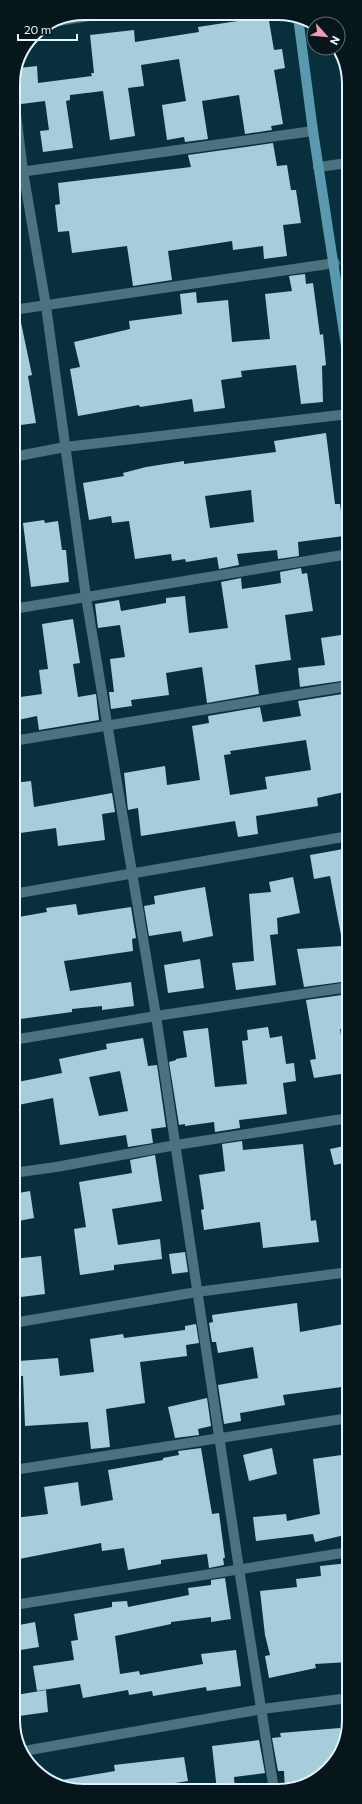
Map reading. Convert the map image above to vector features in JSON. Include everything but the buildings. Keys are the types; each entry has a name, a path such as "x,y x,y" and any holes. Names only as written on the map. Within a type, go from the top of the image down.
{"main road":[{"path":"299,24 318,167 335,263 342,315"}],"street":[{"path":"20,172 313,131"},
{"path":"318,167 342,164"},
{"path":"20,182 46,306 86,597 106,726 156,1016 239,1569 273,1784"},
{"path":"20,309 335,263"},
{"path":"20,456 65,447 342,415"},
{"path":"20,608 342,555"},
{"path":"20,740 342,687"},
{"path":"20,893 342,837"},
{"path":"20,1039 156,1016 342,988"},
{"path":"20,1172 176,1145 342,1119"},
{"path":"20,1322 197,1292 342,1273"},
{"path":"20,1469 342,1419"},
{"path":"20,1604 342,1553"},
{"path":"28,1750 262,1710 342,1699"}]}
